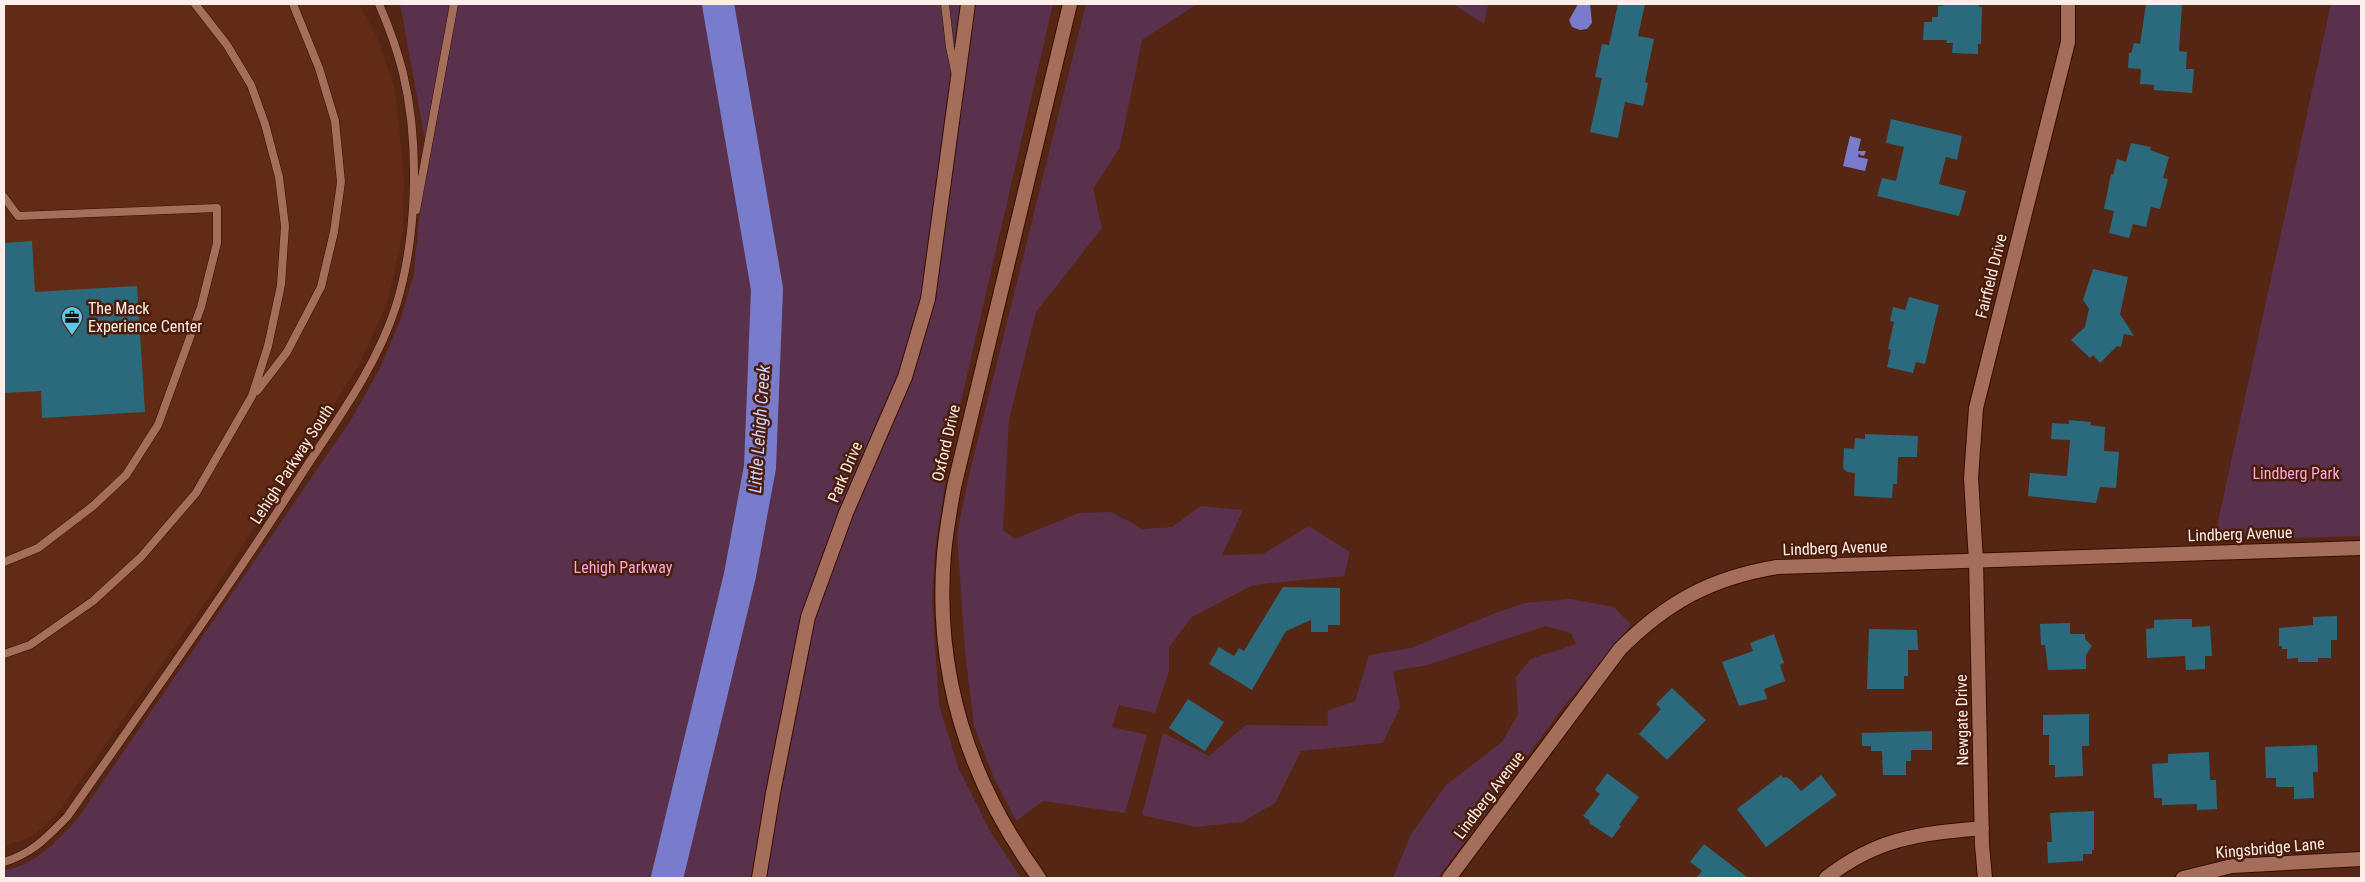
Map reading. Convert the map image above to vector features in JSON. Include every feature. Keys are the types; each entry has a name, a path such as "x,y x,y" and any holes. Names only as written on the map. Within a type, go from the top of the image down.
{"street":[{"name":"Park Drive","path":"759,878 772,793 808,617 846,513 905,377 928,299 968,4"},
{"name":"Oxford Drive","path":"1039,878 1020,852 996,811 977,771 962,731 952,690 945,646 942,591 945,540 963,443 1070,4"},
{"name":"Fairfield Drive","path":"1976,561 1971,478 1976,408 2068,42 2068,4"},
{"name":"Lindberg Avenue","path":"1449,878 1620,649 1644,626 1681,600 1721,580 1753,571 1777,567 2361,548"},
{"name":"Newgate Drive","path":"1976,561 1982,828 1985,878"},
{"path":"1826,878 1864,853 1897,840 1923,834 1982,828"},
{"name":"Kingsbridge Lane","path":"2183,878 2232,866 2361,859"}],"lane":[{"path":"195,4 228,46 251,86 265,124 279,177 285,226 281,285 268,346 252,396"},
{"path":"4,654 30,645 93,601 141,557 196,493 252,396 287,352 321,287 334,232 341,182 335,121 319,68 292,4"},
{"name":"Lehigh Parkway South","path":"4,862 34,849 67,817 268,526 369,370 384,338 396,306 408,248 413,150 410,112 398,56 379,4"},
{"path":"408,248 454,4"},
{"name":"Park Drive","path":"945,4 950,48 957,80"},
{"path":"4,197 18,216 217,208 217,243 202,307 158,425 126,475 93,506 38,548 4,562"}],"shaded area":[{"path":"4,4 359,4 377,37 395,89 404,177 403,234 386,306 358,367 215,588 56,815 31,837 4,846"}],"green space":[{"name":"Lehigh Parkway","path":"400,4 1053,4 951,444 935,550 932,599 939,705 958,767 990,831 1021,878 4,878 4,870 15,868 36,858 54,843 78,818 351,420 381,366 401,318 414,274 426,145"},
{"path":"1086,4 1197,4 1142,40 1120,147 1093,189 1102,228 1036,312 1009,419 1003,530 1015,539 1079,513 1111,512 1143,529 1172,527 1201,506 1243,510 1222,555 1263,554 1309,526 1350,552 1344,576 1253,585 1192,617 1169,647 1169,671 1155,713 1119,705 1112,727 1147,735 1125,813 1043,801 1016,821 993,776 974,726 965,651 957,534 970,471"},
{"path":"1453,4 1488,4 1484,24"},
{"name":"Lindberg Park","path":"2331,4 2361,4 2361,536 2214,540"},
{"path":"1570,599 1614,607 1631,625 1561,710 1438,878 1393,878 1411,834 1446,785 1502,742 1518,714 1516,677 1531,659 1576,644 1571,633 1546,626 1428,665 1393,671 1400,707 1383,743 1301,751 1275,803 1242,822 1196,827 1142,815 1163,733 1209,756 1246,725 1328,726 1327,711 1355,701 1369,655 1411,648 1493,614 1525,603"}],"water":[{"path":"1578,4 1590,4 1592,23 1587,29 1580,30 1572,27 1569,20"},
{"path":"1850,136 1861,139 1858,151 1866,151 1864,156 1859,153 1858,157 1868,159 1865,171 1843,166"}],"building":[{"path":"1618,4 1645,4 1638,36 1654,39 1645,82 1648,83 1643,106 1625,102 1618,138 1590,132 1602,78 1595,77 1602,44 1609,45"},
{"path":"1943,4 1979,4 1979,7 1982,7 1981,44 1978,44 1978,54 1952,53 1953,43 1946,43 1947,40 1923,40 1924,22 1932,22 1932,17 1938,17 1938,6 1943,6"},
{"path":"2146,4 2182,4 2179,51 2187,52 2186,69 2194,69 2192,93 2154,90 2154,85 2140,84 2141,69 2128,68 2129,53 2131,53 2134,43 2140,44"},
{"path":"1891,119 1962,136 1957,160 1946,157 1939,184 1966,191 1959,216 1877,196 1882,178 1896,181 1904,147 1886,143"},
{"path":"2131,143 2151,147 2150,150 2169,157 2163,178 2168,179 2160,209 2151,207 2146,227 2133,224 2129,238 2109,233 2114,211 2104,209 2111,174 2113,175 2117,159 2126,162"},
{"name":"The Mack Experience Center","path":"32,241 35,292 137,286 145,412 42,418 41,391 4,393 4,243"},
{"path":"2093,269 2128,277 2120,314 2134,336 2124,334 2121,347 2117,346 2100,363 2093,355 2090,358 2071,340 2085,327 2089,309 2083,300"},
{"path":"1909,297 1939,305 1925,364 1916,362 1913,373 1887,367 1891,350 1888,349 1894,322 1890,321 1893,307 1905,310"},
{"path":"2069,420 2091,422 2090,425 2105,427 2104,451 2119,452 2116,488 2100,487 2096,503 2028,496 2030,473 2067,476 2070,440 2051,439 2052,423 2069,424"},
{"path":"1865,434 1918,436 1917,457 1898,457 1897,484 1893,484 1892,498 1854,496 1855,473 1847,472 1843,468 1844,448 1854,449 1855,438 1865,439"},
{"path":"1283,587 1340,588 1340,625 1328,625 1328,632 1311,632 1311,620 1286,631 1252,690 1209,664 1219,647 1234,656 1239,648 1244,651"},
{"path":"2337,616 2337,640 2331,640 2331,658 2318,658 2318,662 2298,662 2298,658 2287,659 2287,649 2282,649 2282,646 2279,646 2279,628 2313,625 2313,617"},
{"path":"2192,619 2192,627 2210,626 2212,656 2205,656 2205,669 2186,670 2185,656 2147,658 2146,629 2154,628 2154,620"},
{"path":"2070,623 2070,634 2085,634 2085,639 2092,646 2086,655 2086,669 2048,670 2045,645 2041,645 2040,624"},
{"path":"1869,629 1917,630 1918,650 1908,650 1908,676 1904,676 1904,689 1867,689"},
{"path":"1774,634 1784,663 1780,665 1785,681 1764,689 1767,699 1739,706 1722,662 1753,651 1750,643"},
{"path":"1672,688 1706,720 1667,760 1639,734 1661,709 1656,704"},
{"path":"1188,699 1224,722 1205,751 1169,728"},
{"path":"2089,714 2089,746 2082,746 2083,776 2055,777 2055,765 2049,765 2049,735 2043,735 2043,715"},
{"path":"1932,731 1932,750 1911,750 1911,761 1906,761 1906,775 1883,775 1882,751 1871,751 1871,746 1862,746 1862,733"},
{"path":"2317,745 2318,772 2313,772 2314,798 2294,799 2294,787 2276,787 2276,778 2266,778 2265,747"},
{"path":"2209,752 2210,780 2216,780 2217,809 2197,810 2197,804 2162,805 2162,798 2154,798 2152,764 2168,763 2168,754"},
{"path":"1607,773 1639,797 1612,838 1589,823 1590,821 1583,816 1600,794 1595,790"},
{"path":"1781,775 1783,778 1786,777 1791,780 1801,791 1821,775 1837,795 1766,847 1737,809"},
{"path":"2094,811 2094,850 2092,850 2092,854 2083,854 2083,861 2048,863 2047,842 2052,842 2050,813"},
{"path":"1704,844 1748,878 1696,878 1702,871 1690,862"}],"waterway":[{"name":"Little Lehigh Creek","path":"667,878 740,575 760,467 767,289 718,4"}],"place":[{"name":"The Mack Experience Center","path":"72,336"}]}
